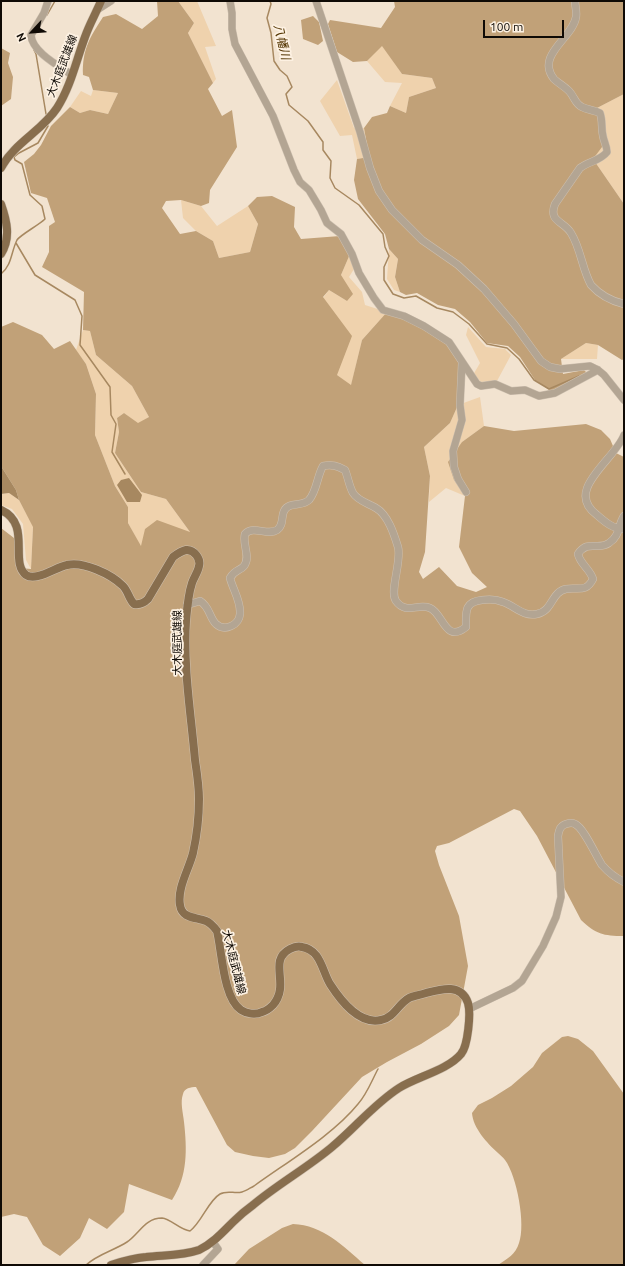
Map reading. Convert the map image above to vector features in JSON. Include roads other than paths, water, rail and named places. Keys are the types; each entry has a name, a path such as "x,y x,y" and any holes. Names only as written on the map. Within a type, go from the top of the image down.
{"main road":[{"name":"大木庭武雄線","path":"1,168 4,161 45,123 56,110 66,94 85,36 101,1"},
{"path":"1,204 8,225 7,237 1,254"},
{"name":"大木庭武雄線","path":"1,510 9,514 17,527 20,560 22,570 26,574 31,576 39,576 67,565 80,564 90,566 114,579 123,586 134,604 138,605 148,599 173,557 178,553 185,550 191,550 200,561 187,605 185,637 186,668 199,798 198,828 180,895 180,906 184,914 188,917 206,921 213,925 217,931 228,988 233,1002 241,1010 250,1014 261,1013 269,1009 276,1001 280,992 281,982 279,959 284,952 292,948 301,947 310,949 316,954 330,984 348,1007 358,1016 369,1020 381,1020 390,1017 401,1003 410,998 440,989 452,988 459,992 468,1002 469,1009"},
{"path":"111,1265 129,1260 183,1254 198,1250 213,1242 256,1203 333,1146 390,1094 411,1081 449,1064 457,1058 467,1043 469,1009"}],"street":[{"path":"48,1 44,13 31,35 31,38 40,52 72,75"},
{"path":"97,10 111,1"},
{"path":"230,1 232,29 235,44 273,116 294,170 300,182 309,190 327,223 341,234 352,254 359,273 383,310 404,316 424,326 449,342 476,384 481,386 495,384 511,391 525,390 539,396 554,393 598,370"},
{"path":"316,1 360,132 370,168 379,191 392,210 422,240 458,265 484,289 514,324 541,361 550,367 560,369 590,366 598,370 618,391 624,400"},
{"path":"575,1 576,17 573,27 550,56 548,62 554,79 569,91 577,104 582,108 594,110 600,113 603,124 603,138 607,152 598,160 586,164 580,168 555,204 553,215 570,231 591,285 607,298 624,304"},
{"path":"462,363 460,405 462,420 453,451 454,467 458,479 466,492"},
{"path":"622,529 612,526 593,512 586,504 585,497 590,479 616,450 624,435"},
{"path":"187,605 200,601 206,605 217,625 222,627 229,627 237,622 240,615 239,603 230,578 234,572 244,567 246,561 243,540 245,534 250,530 272,532 277,530 282,524 284,511 288,506 308,501 312,496 319,472 323,466 329,464 345,470 353,493 360,500 382,513 386,520 399,551 398,570 394,587 394,598 397,603 406,608 429,608 435,611 443,625 450,631 462,631 466,627 466,610 468,606 475,601 491,599 504,602 525,614 537,614 544,612 551,605 556,594 566,589 581,590 591,583 593,579 591,573 579,560 578,554 582,549 588,546 608,544 622,529"},
{"path":"622,529 620,522 624,516"},
{"path":"469,1009 513,988 522,981 543,946 556,917 562,897 558,836 559,830 563,825 570,823 576,824 581,829 602,865 612,875 624,882"},
{"path":"203,1265 218,1249 213,1242"}],"waterway":[{"path":"47,15 55,1"},
{"name":"八幡川","path":"270,1 271,4 267,18 271,33 274,61 280,70 287,76 292,87 286,94 289,105 308,121 323,142 323,150 331,161 330,178 335,188 359,205 383,234 385,247 389,256 384,267 384,280 393,294 404,298 416,296 437,308 453,312 469,324 487,344 507,348 519,359 534,380 549,389 579,376"},
{"path":"34,50 36,54 46,114"},
{"path":"1,274 7,267 17,240 45,219 42,206 30,195 22,164 15,160 14,157 38,143 48,126"},
{"path":"16,243 35,275 75,300 82,316 80,345 110,387 111,415 116,424 112,452 125,474"},
{"path":"86,1265 96,1258 127,1242 147,1223 156,1219 162,1218 169,1220 183,1229 190,1231 212,1201 220,1194 225,1192 242,1192 254,1186 309,1148 336,1127 361,1100 378,1069"}]}
